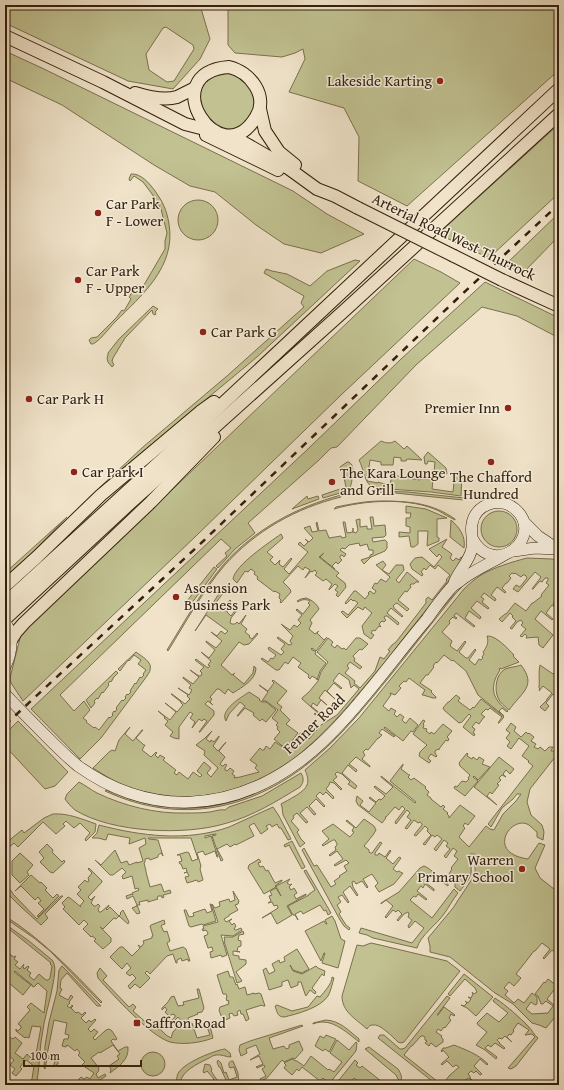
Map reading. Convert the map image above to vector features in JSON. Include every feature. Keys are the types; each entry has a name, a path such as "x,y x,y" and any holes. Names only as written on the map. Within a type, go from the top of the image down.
{"main road":[{"path":"5,36 102,82 317,189"},
{"path":"185,124 229,136 238,134 248,128 256,118 260,109 261,98 251,80 237,69 229,67 209,71 202,76 195,88 195,104 199,116 216,132"},
{"path":"102,82 144,96 166,99 176,97 195,88"},
{"path":"5,667 10,652 11,640 10,632 5,620 249,378 559,90"},
{"name":"Arterial Road West Thurrock","path":"260,109 266,131 279,152 335,196"},
{"path":"5,603 274,374 559,114"},
{"name":"Arterial Road West Thurrock","path":"229,136 241,141 288,168 317,189 335,196 502,280 559,306"},
{"path":"11,640 24,623 196,457 274,374"},
{"path":"5,586 101,496 200,412 249,378"},
{"path":"453,586 473,548 471,530 472,522 475,515 486,505 492,503 503,503 512,506 520,514 524,522 525,529 523,537 519,545 509,553"},
{"path":"524,522 538,536 558,549"},
{"path":"472,538 482,551 496,556 535,548 558,549"},
{"name":"Fenner Road","path":"5,694 65,755 90,774 115,788 150,799 172,802 196,802 232,796 273,779 300,761 319,744 363,698 453,586 473,572 509,553"}],"green space":[{"path":"5,5 200,5 210,39 200,59 173,89 128,81 5,23","holes":["166,27 193,45 194,49 174,81 167,82 149,70 146,54 163,28"]},
{"path":"228,5 559,5 559,70 407,206 358,181 359,137 344,108 289,92 305,59 303,49 282,57 235,53 228,45"},
{"path":"5,51 293,191 327,214 364,234 321,253 284,244 256,225 215,192 190,186 154,165 62,105 5,78"},
{"path":"228,73 247,83 251,88 254,98 253,112 245,124 234,129 223,128 213,122 205,112 201,101 201,90 208,80 215,76"},
{"path":"559,124 559,193 489,258 438,234"},
{"path":"131,174 138,175 148,182 158,195 164,207 169,224 170,239 167,254 155,279 146,290 101,338 95,343 91,344 89,340 91,338 97,337 122,310 124,311 131,299 129,297 137,285 141,290 165,249 167,233 161,209 143,182 134,176 130,181 129,179"},
{"path":"198,200 206,202 212,206 216,212 218,220 216,228 212,234 206,238 198,240 190,238 184,234 180,228 178,220 180,212 184,206 190,202"},
{"path":"559,213 559,236 522,274 505,265"},
{"path":"414,259 460,283 341,395 23,701 11,683 10,678 21,634"},
{"path":"355,260 360,261 257,357 98,489 143,447 227,376 304,307 301,303 304,296 264,273 266,269 287,274 310,286 327,271"},
{"path":"485,282 559,318 559,338 517,316 482,307 416,365 337,447 331,448 248,523 255,533 235,549 218,568 216,566 227,556 225,553 231,548 221,539 60,695 74,711 84,701 90,710 83,718 94,728 95,727 99,730 109,717 110,718 113,715 112,714 114,711 115,712 117,709 116,708 122,700 123,701 126,698 125,697 127,694 128,695 131,692 130,691 135,683 136,684 140,677 141,678 144,675 143,674 146,670 138,664 141,660 134,655 129,661 128,660 120,671 118,669 136,652 150,664 150,671 147,676 101,738 80,759 31,709 309,448 401,359"},
{"path":"153,306 158,309 155,312 156,314 153,314 152,310 125,338 113,358 112,361 114,365 112,367 108,362 108,353 119,339"},
{"path":"381,441 391,443 395,441 404,449 407,446 422,460 407,459 406,461 401,461 401,458 394,457 393,465 381,465 381,462 370,460 367,481 390,485 392,475 420,480 433,480 432,489 453,492 455,472 462,474 461,496 431,492 374,488 371,486 366,480 359,460"},
{"path":"428,452 446,468 447,474 434,472 435,462 428,461 427,464 425,464 424,457"},
{"path":"347,462 352,465 354,475 352,475 349,489 347,491 323,498 322,495 346,487 342,469 340,469 340,467"},
{"path":"380,491 408,492 464,498 463,500"},
{"path":"341,495 341,497 292,514 277,522 236,553 208,586 168,651 167,650 208,584 236,551 263,530 278,521 293,513"},
{"path":"307,496 308,499 318,496 319,499 292,509"},
{"path":"385,501 334,509 336,507 353,504"},
{"path":"401,502 411,502 438,509 455,520 439,511 415,504"},
{"path":"406,506 426,509 447,518 437,519 437,537 439,538 439,541 427,546 428,531 418,531 418,544 414,547 411,547 409,536 399,537 399,532 410,533 410,527 406,526 406,518 410,518 411,513 406,513"},
{"path":"499,511 509,514 514,519 517,529 514,539 509,544 499,547 489,544 484,539 481,529 484,519 489,514"},
{"path":"67,517 26,559 5,578 5,573"},
{"path":"370,517 373,517 374,526 385,525 386,535 384,537 372,538 373,542 385,540 387,542 387,548 385,551 371,557 364,564 361,560 370,557 370,555 373,554 373,550 369,550 367,544 360,546 359,543 349,545 345,549 342,548 340,550 346,554 344,557 342,555 340,556 342,560 338,564 336,562 332,566 335,569 320,557 324,553 319,557 339,573 336,576 345,583 346,587 338,597 336,595 338,592 335,590 338,586 335,584 329,590 332,584 326,579 323,581 315,575 317,573 315,570 312,572 311,571 305,578 310,570 305,567 303,570 298,566 283,582 291,592 281,603 279,598 280,594 275,591 274,592 257,579 258,577 254,574 255,572 251,569 248,572 245,571 237,583 233,579 235,573 246,561 281,534 283,538 267,552 273,557 270,560 275,565 280,560 279,564 283,567 291,558 292,559 284,569 289,574 308,552 298,544 300,542 304,546 308,542 305,539 309,542 313,538 304,528 310,526 312,532 318,531 317,522 319,531 326,530 329,538 341,536 342,538 346,537 343,522 345,522 347,533 356,533 358,530 356,520 360,519 360,527 367,526 367,529 372,529"},
{"path":"451,520 463,536 464,548 450,537"},
{"path":"447,539 442,547 452,554 450,558 453,561 456,558 459,560 461,557 464,559 453,575 384,663 345,709 313,742 283,766 263,778 241,787 196,797 173,797 150,794 127,787 93,768 109,752 112,750 115,751 119,740 130,727 125,734 133,741 143,730 136,738 145,745 142,750 151,757 156,752 157,753 155,755 158,758 160,755 165,758 163,760 176,770 174,773 177,775 179,772 188,779 193,772 200,777 202,775 197,771 204,762 211,768 207,773 211,777 218,768 204,755 205,751 196,745 212,731 206,739 210,742 211,740 214,742 219,736 213,746 218,751 226,742 219,751 225,757 220,764 222,766 225,764 227,765 225,770 227,771 230,768 234,771 232,774 235,776 234,778 259,772 255,768 257,765 250,760 260,748 264,750 266,746 270,749 275,742 288,749 301,732 309,739 321,725 337,715 359,689 354,685 351,688 349,680 339,673 333,681 342,688 341,689 334,683 327,691 335,699 325,690 319,698 327,705 321,700 317,706 313,703 311,706 322,715 320,717 318,716 319,714 302,699 318,681 321,672 328,662 317,652 328,638 333,642 331,645 335,648 337,645 346,650 356,638 360,638 368,644 353,656 355,659 354,661 362,667 360,669 350,662 347,666 349,668 345,673 355,681 354,683 360,688 375,671 380,657 384,659 390,651 388,650 426,603 426,599 428,597 432,600 447,581 446,580 450,575 438,565 435,569 430,565 426,570 424,568 421,572 423,574 422,576 412,569 410,564 415,558 422,557 434,567 442,557 439,554 437,557 429,549"},
{"path":"527,558 552,559 559,561 559,596 553,604 559,609 559,611 552,605 546,613 553,619 552,620 541,611 535,619 553,635 543,648 539,645 538,637 526,638 527,636 525,634 522,637 520,636 526,629 521,625 523,623 521,620 517,622 512,629 510,628 516,621 510,613 502,622 499,619 506,614 515,603 526,611 532,603 542,596 541,595 549,585 546,583 548,578 545,578 542,582 540,581 532,589 541,577 535,572 518,592 513,589 516,585 520,587 527,578 525,575 521,577 515,573 512,573 509,576 511,578 502,588 506,592 505,593 497,587 491,595 496,599 495,601 484,593 481,597 484,599 482,602 489,608 488,609 477,601 471,608 481,617 480,619 469,611 465,618 475,626 474,627 456,613 454,616 457,618 456,619 453,617 442,632 452,641 450,646 457,651 465,641 466,642 459,652 466,658 468,658 475,649 476,650 469,660 475,665 479,659 481,660 483,658 483,652 488,642 487,636 498,640 514,655 513,656 519,662 501,669 500,668 493,687 498,702 508,711 507,712 502,708 499,711 504,716 478,695 466,671 453,660 452,661 444,655 437,663 436,662 428,675 426,675 420,683 432,691 431,692 436,698 422,695 425,690 409,678 406,682 404,681 399,686 401,688 395,695 390,693 391,695 383,706 389,711 391,708 396,711 394,714 397,717 400,714 404,717 402,720 405,723 410,718 418,725 403,741 385,727 384,728 395,736 394,737 382,729 379,733 382,735 368,750 366,749 363,752 365,755 362,759 370,767 356,757 349,764 357,770 356,772 348,765 342,773 357,786 355,789 348,784 350,782 342,774 337,772 335,774 337,777 333,780 342,789 341,790 334,783 330,782 326,789 334,797 333,799 326,792 323,795 320,792 316,796 325,806 324,807 316,799 309,806 316,814 314,815 307,807 300,813 308,822 306,823 297,813 293,816 294,818 291,821 299,830 297,832 305,843 300,847 283,815 281,804 296,796 306,788 308,780 305,770 330,748 359,718 466,587 486,572"},
{"path":"383,561 386,565 382,570 389,574 396,565 403,565 404,570 396,580 399,583 407,572 419,582 411,584 411,587 407,592 405,591 398,600 409,609 407,611 397,603 393,606 403,616 402,617 391,608 387,613 399,623 398,625 385,616 384,618 386,620 379,624 381,627 379,626 371,633 374,635 371,639 364,634 362,626 372,613 365,607 363,610 358,607 347,618 341,612 343,611 348,615 358,603 351,599 346,604 345,603 354,591 365,599 370,591 374,594 376,591 372,588 375,583 377,584 381,579 386,582 390,577 376,565"},
{"path":"214,567 217,569 191,604 187,601"},
{"path":"470,579 456,593 373,697 336,738 316,757 292,775 268,790 242,800 216,807 189,810 161,808 133,802 105,791 106,790 133,800 158,806 183,808 207,807 231,802 255,793 278,781 302,766 439,612 454,592"},
{"path":"226,589 230,591 230,593 224,592 214,605 222,610 230,600 231,601 224,609 231,616 237,608 238,609 231,618 230,623 235,624 237,622 239,624 246,615 241,624 247,629 245,632 252,639 257,633 258,634 249,644 244,645 239,642 221,665 232,675 235,673 233,675 244,684 253,673 254,666 256,668 254,676 248,683 233,693 228,689 225,694 217,689 210,697 212,699 210,702 213,705 208,701 205,704 214,711 214,715 200,732 207,721 204,719 202,721 199,719 192,728 195,722 190,718 193,714 190,712 179,727 179,739 174,738 170,736 173,732 165,725 168,721 158,711 170,720 176,712 165,703 177,712 183,705 171,694 185,704 190,699 187,696 188,695 178,688 189,695 192,690 189,688 191,685 183,677 193,684 199,677 190,670 201,676 202,673 200,671 204,667 195,660 196,659 208,668 210,666 208,665 211,661 201,652 209,658 215,650 206,641 216,648 222,641 211,632 217,636 221,631 225,634 228,631 206,615 195,631 220,592"},
{"path":"306,598 314,602 319,609 310,620 312,623 309,629 315,634 319,631 317,633 324,640 327,637 316,651 312,648 311,649 316,652 315,654 326,663 320,671 317,680 312,676 310,679 308,677 309,675 298,667 301,663 293,657 288,664 285,662 279,670 276,670 261,659 262,658 268,662 276,655 268,649 269,647 281,655 284,652 281,649 285,644 277,638 278,637 289,645 292,644 290,641 293,636 281,624 290,630 294,625 297,627 301,623 298,620 302,615 296,610 297,609 303,614 310,605 308,603 310,601 297,601"},
{"path":"521,665 526,672 528,684 526,689 509,710 498,698 496,690 498,678 505,669"},
{"path":"540,665 553,674 559,668 559,699 553,694 546,703 549,706 545,711 540,707 552,693 543,686 539,691"},
{"path":"116,671 118,673 111,682 110,681 108,684 109,685 98,699 97,698 94,701 95,703 91,708 86,700"},
{"path":"273,680 287,691 277,703 282,707 280,710 290,720 286,724 298,733 287,748 274,739 280,732 276,725 278,723 272,718 278,710 266,701 262,701 268,692 259,685 268,691 274,683 272,681"},
{"path":"249,692 276,710 266,722 262,719 260,721 253,715 254,713 245,708 237,716 245,706 240,702 229,714 226,721 225,717 228,708"},
{"path":"456,695 460,698 458,701 470,710 473,707 474,708 481,699 504,717 498,723 502,717 490,708 488,710 486,709 481,714 485,717 479,724 476,722 472,727 475,729 473,733 475,734 474,736 463,727 471,716 469,714 462,722 459,723 443,708"},
{"path":"423,720 425,721 423,728 427,729 426,731 430,734 431,732 434,734 443,724 452,731 447,737 449,739 448,741 446,740 439,750 438,749 435,751 437,756 436,757 431,754 428,758 431,761 429,763 419,756 420,752 427,745 413,734"},
{"path":"18,721 68,772 55,786 45,789 5,746 5,734"},
{"path":"511,723 516,727 514,731 521,737 526,732 534,737 531,741 536,744 534,747 538,749 540,747 545,751 549,747 553,747 551,751 554,751 555,753 559,748 559,752 530,789 527,802 531,815 542,825 544,832 543,840 537,837 537,832 529,825 520,823 509,830 505,837 505,843 508,850 515,855 528,859 539,843 545,845 535,868 540,878 559,893 559,921 556,925 559,928 559,955 552,950 544,959 543,958 550,949 542,943 516,974 521,978 514,986 509,982 504,988 508,991 505,995 514,1003 518,999 524,1003 532,993 537,997 537,1004 535,1005 531,1002 526,1009 532,1014 548,1013 553,1006 546,1001 541,1004 538,996 535,994 544,982 545,983 548,979 557,986 547,999 554,1005 556,1003 559,1006 559,1012 546,1028 532,1023 513,1004 495,993 450,957 430,952 428,938 453,908 474,876 475,854 470,854 471,874 460,891 455,887 455,880 449,874 452,869 451,868 458,859 454,856 457,851 453,848 446,858 444,856 450,849 446,846 448,843 444,840 436,851 434,849 442,839 437,835 435,837 432,835 425,845 423,844 431,835 425,826 416,836 414,835 422,824 414,820 407,829 405,828 411,820 407,817 410,813 407,810 396,824 395,822 405,809 402,806 399,810 395,807 385,817 386,818 382,823 358,805 356,801 357,796 363,801 360,805 369,812 376,803 369,798 370,797 376,802 385,796 374,787 375,786 386,794 393,787 381,776 415,803 416,802 390,781 403,764 401,769 410,775 408,777 411,780 414,778 426,787 425,788 429,792 427,795 441,807 443,805 445,807 443,809 448,813 449,818 460,805 475,816 468,825 465,823 463,826 465,828 459,837 469,847 486,826 494,830 503,814 521,794 517,794 502,808 491,827 488,824 533,766 522,756 529,746 519,738 511,749 507,746 510,742 506,738 510,733 506,730"},
{"path":"467,753 467,756 472,759 473,757 477,760 479,757 484,760 482,764 490,767 478,780 474,776 473,777 478,781 465,796 454,788 455,786 457,787 462,781 466,782 469,779 468,778 470,775 460,766 459,763"},
{"path":"499,757 514,769 510,774 506,770 503,774 506,777 502,775 499,778 501,780 497,784 499,785 492,794 490,792 487,796 497,805 474,787"},
{"path":"301,773 303,780 300,787 265,808 227,823 191,830 150,830 109,824 90,818 75,810 65,799 67,794 79,782 107,798 152,811 175,813 210,812 225,810 229,807 262,796"},
{"path":"273,807 291,839 288,840 277,824 272,827 270,824 266,826 268,829 261,834 254,823 249,826 254,836 236,845 235,844 230,847 227,844 217,849 223,860 221,861 212,836 216,834 205,836 205,838 211,836 218,857 215,851 205,855 203,851 197,853 203,880 198,882 197,880 187,883 185,877 189,876 186,868 183,869 179,862 182,861 180,855 177,855 187,852 189,853 192,861 198,859 191,838 148,838 158,840 163,856 161,853 158,857 150,860 149,858 145,859 144,863 150,887 161,884 164,892 170,890 171,893 163,895 164,897 162,898 162,896 158,896 158,899 148,902 148,900 139,902 140,905 137,905 133,896 127,899 126,896 133,895 132,893 139,890 138,888 135,889 132,876 123,879 122,876 126,872 122,868 113,875 110,875 95,860 101,865 115,850 121,863 127,861 129,865 143,861 139,848 146,844 145,838 129,844 130,838 108,834 106,840 92,838 97,833 99,825 131,832 164,836 197,835 229,827"},
{"path":"53,814 70,815 96,824 95,832 86,841 85,839 90,833 80,823 74,828 66,821 63,824 65,826 56,834 43,822 18,847 14,843 5,851 5,846 22,830 24,833 44,818"},
{"path":"364,819 374,826 376,830 364,846 370,853 372,853 380,842 382,843 375,855 378,855 379,853 385,857 390,850 391,851 386,858 393,864 399,857 401,858 393,869 397,872 399,871 403,873 394,884 379,892 375,886 378,883 372,874 363,879 368,887 367,888 362,881 356,884 354,881 352,882 358,895 357,896 350,886 343,892 349,902 348,903 342,895 338,897 341,902 337,905 341,912 339,914 346,925 350,928 349,930 340,920 302,850 304,848 314,866 317,865 331,887 336,884 334,881 340,877 339,876 347,871 344,866 349,863 346,860 335,866 334,865 343,859 337,851 330,856 329,855 336,850 335,847 337,844 335,840 333,840 323,846 322,845 329,839 322,831 333,824 350,837 354,832 352,831 354,827 346,821 347,820 356,828"},
{"path":"292,841 305,867 302,869 289,845 285,847 284,845"},
{"path":"47,844 53,850 52,852 62,862 64,860 65,862 53,873 40,862 44,858 39,852"},
{"path":"20,853 33,865 27,872 29,875 20,883 12,875 12,861"},
{"path":"259,859 261,862 258,863 260,867 263,866 266,871 268,870 275,883 282,880 275,886 276,887 264,894 248,868 249,865"},
{"path":"424,866 448,884 448,886 432,875 426,883 434,889 434,891 425,884 423,888 421,886 417,891 427,899 426,900 418,894 410,900 432,918 454,889 458,893 441,918 422,939 417,948 373,938 359,933 361,928 412,943 424,928 415,921 409,928 408,926 412,920 408,917 408,912 398,921 397,920 402,914 398,910 396,912 393,910 386,918 385,917 393,906 386,900 381,903 399,892 420,868"},
{"path":"89,868 102,881 88,897 91,900 95,896 91,903 94,906 98,904 100,906 98,909 99,912 109,905 106,909 107,910 110,907 119,916 116,919 114,918 103,929 100,927 111,938 111,942 103,949 94,941 96,939 92,936 91,937 83,929 88,924 84,920 79,925 63,909 65,907 62,903 68,897 81,907 80,906 84,901 77,894 81,890 78,887 85,880 87,882 89,881 88,878 92,873 88,869"},
{"path":"306,870 331,913 328,915 326,910 324,911 320,905 303,914 301,911 295,914 298,920 288,906 309,895 315,890 304,871"},
{"path":"31,875 47,888 45,890 53,898 57,894 59,896 38,917 37,916 44,909 38,903 41,901 38,897 35,900 21,886 15,891"},
{"path":"290,879 287,883 290,885 292,884 289,887 291,890 294,888 297,893 294,895 296,899 306,894 287,906 292,915 277,924 271,913 262,918 278,908 277,905 274,906 272,902 268,903 271,901 269,896 272,895 270,891 276,888 281,896 276,886"},
{"path":"5,884 37,919 61,896 63,896 45,914 48,918 41,925 5,891"},
{"path":"233,891 239,901 238,904 235,905 238,910 224,919 226,922 232,919 229,921 232,925 234,923 236,926 234,929 236,930 241,928 242,930 233,936 221,935 227,955 211,958 210,952 213,951 212,947 208,948 204,936 208,933 206,930 203,931 202,929 204,929 203,926 218,922 212,904 215,908 220,906 219,902 229,899 230,902 235,900"},
{"path":"210,904 216,921 203,925 189,926 184,910 186,910 189,917 194,916 193,913 205,909 207,913 212,911"},
{"path":"137,905 140,913 137,914 132,908"},
{"path":"123,910 129,922 128,924 119,916"},
{"path":"5,916 44,945 102,1002 101,1003 50,951 5,918"},
{"path":"332,916 341,939 345,941 338,968 322,963 325,953 321,961 305,931 324,921 327,924 325,920"},
{"path":"164,920 165,924 161,926 164,932 167,931 170,941 167,943 170,951 183,947 186,949 190,961 188,961 188,959 182,961 181,958 177,960 176,963 173,954 167,956 150,974 147,971 145,973 150,978 140,988 135,984 130,989 128,986 136,978 132,974 130,976 126,973 131,968 127,963 122,969 110,957 120,947 123,947 132,956 140,948 138,945 141,947 144,943 143,941 152,938 153,936 150,926"},
{"path":"5,924 29,941 54,962 55,972 43,1029 36,1085 31,1085 34,1066 26,1060 20,1067 22,1069 16,1076 12,1073 15,1069 10,1065 14,1060 9,1056 5,1061 5,1039 8,1039 9,1037 13,1039 15,1037 22,1043 15,1053 23,1059 27,1054 31,1058 35,1059 41,1027 32,1026 29,1038 25,1038 16,1031 16,1029 17,1031 21,1028 18,1024 30,1010 27,1007 31,1003 44,1013 47,991 38,983 34,987 32,986 32,985 15,971 14,972 31,985 23,995 9,983 7,985 5,983 5,954 6,952 14,957 16,956 14,959 18,962 15,965 20,969 24,964 24,969 28,966 29,967 27,970 31,973 29,976 34,980 39,974 48,980 50,978 52,966 50,964 51,963 9,929"},
{"path":"243,931 244,934 239,935 238,940 241,941 241,946 238,947 237,951 240,952 233,951 233,955 239,956 239,959 246,960 246,964 236,972 242,981 237,983 224,937 233,937"},
{"path":"371,943 447,961 460,971 404,1042 401,1043 379,1026 371,1025 367,1029 350,1015 344,1006 342,996 357,945 363,946"},
{"path":"297,949 309,969 302,973 293,970 290,965 293,971 302,974 316,966 325,971 324,976 322,974 312,988 316,992 315,994 310,990 306,996 301,982 298,982 298,985 291,988 288,980 282,982 282,986 269,990 263,970 266,968 269,974 275,971 272,964 279,960 280,963 285,961 284,957"},
{"path":"62,966 101,1006 97,1006 67,973 61,980 60,988 62,989 59,995 68,1000 71,995 73,997 67,1006 70,1008 72,1005 73,1006 71,1008 76,1013 78,1012 82,1015 85,1012 86,1013 81,1018 86,1023 89,1020 91,1022 95,1019 96,1020 88,1029 91,1032 94,1029 98,1032 93,1038 95,1040 109,1029 117,1039 113,1039 111,1041 118,1051 128,1047 127,1056 125,1059 110,1073 111,1069 109,1066 119,1059 117,1056 120,1054 113,1045 91,1058 99,1068 96,1074 98,1078 105,1074 106,1076 93,1083 78,1080 81,1077 84,1079 87,1077 90,1079 94,1073 82,1065 85,1062 78,1055 80,1053 77,1049 75,1051 67,1045 66,1047 62,1046 64,1039 68,1039 69,1035 65,1034 67,1023 54,1020 47,1055 58,1058 58,1064 55,1066 55,1060 47,1058 45,1069 44,1068 45,1046 49,1022 57,991 59,970"},
{"path":"100,968 107,976 103,980 129,1007 133,1004 136,1007 133,1011 150,1026 152,1024 171,1038 173,1032 182,1022 178,1017 174,1021 172,1020 175,1015 172,1014 170,1017 165,1012 167,1010 165,1007 162,1010 162,1008 171,997 174,996 178,1006 184,1005 183,1002 199,998 197,989 199,989 204,1008 202,1012 188,1018 189,1023 192,1023 197,1038 210,1035 207,1027 210,1026 213,1038 197,1042 175,1043 170,1042 152,1032 132,1014 98,978 97,973"},
{"path":"228,971 230,977 233,977 239,989 245,987 247,995 254,993 261,994 265,1006 262,1005 246,1010 249,1019 246,1021 240,1010 237,1012 238,1015 234,1016 232,1013 229,1014 230,1018 223,1021 219,1010 220,1007 229,1004 229,1002 228,1000 227,1001 226,994 223,994 217,975"},
{"path":"464,974 493,997 476,1016 461,1005 464,1006 467,1003 465,1001 468,1003 471,999 468,997 471,998 473,994 472,992 474,994 477,992 475,988 465,979 450,996 448,994"},
{"path":"332,977 334,978 329,994 320,1004 308,1010 289,1016 282,1017 279,1015 275,1006 277,1005 292,1011 308,1007 317,996 320,997 326,990"},
{"path":"447,996 450,998 437,1015 444,1007 455,1015 454,1016 451,1014 449,1018 451,1020 445,1028 444,1027 441,1031 438,1029 436,1032 442,1036 443,1042 436,1047 431,1043 429,1046 425,1043 427,1041 425,1040 425,1037 421,1036 404,1055 442,1085 437,1085 378,1038 380,1035 384,1035 400,1049 405,1048"},
{"path":"495,998 520,1019 538,1038 516,1066 511,1069 508,1068 535,1037 532,1034 525,1035 529,1030 518,1023 511,1035 509,1034 507,1037 512,1042 505,1036 502,1039 499,1038 497,1040 505,1048 504,1049 495,1043 491,1047 488,1045 485,1048 497,1057 496,1059 476,1045 487,1032 477,1023 487,1013 499,1022 508,1013 493,1001"},
{"path":"326,1020 336,1022 344,1026 359,1039 359,1042 333,1024 319,1022 313,1024 313,1023"},
{"path":"302,1025 303,1026 269,1038 273,1049 284,1046 286,1049 289,1048 289,1045 299,1041 303,1050 295,1059 293,1058 284,1062 282,1060 267,1078 261,1081 260,1079 266,1076 262,1069 265,1067 264,1065 257,1068 256,1067 263,1064 259,1056 250,1060 260,1054 256,1045 246,1049 247,1053 241,1056 239,1050 240,1045"},
{"path":"326,1035 336,1039 329,1052 325,1049 323,1051 315,1046 320,1036 324,1038"},
{"path":"337,1040 349,1050 356,1042 356,1051 328,1085 322,1085 325,1080 323,1078 320,1081 302,1067 299,1071 297,1069 292,1075 284,1068 286,1065 284,1063 292,1059 304,1066 311,1056 328,1070 329,1069 334,1072 342,1062 330,1053"},
{"path":"454,1045 476,1055 488,1064 487,1065 480,1059 474,1066 482,1074 480,1075 476,1071 474,1073 471,1071 468,1074 474,1082 473,1083 469,1078 461,1083 460,1081 458,1083 459,1085 451,1085 446,1080 459,1067 456,1065 453,1067 447,1061 442,1065 441,1064 449,1057 443,1050 442,1052 441,1051 443,1048"},
{"path":"369,1047 398,1069 401,1076 400,1083 396,1075 365,1049"},
{"path":"225,1049 230,1053 231,1057 215,1055 199,1063 187,1071 181,1079 180,1083 182,1085 176,1085 178,1074 187,1064 214,1052"},
{"path":"153,1052 158,1053 164,1059 164,1069 158,1075 153,1076 148,1075 142,1069 141,1064 142,1059 148,1053"},
{"path":"218,1060 221,1063 224,1073 226,1072 229,1080 237,1077 234,1067 230,1068 229,1066 229,1062 233,1061 238,1073 239,1085 208,1085 214,1079 207,1071 204,1073 203,1072 205,1064 210,1065 211,1071 219,1083 226,1080 217,1062"},
{"path":"355,1060 358,1063 356,1065 360,1068 362,1066 386,1085 361,1085 362,1084 354,1078 351,1082 350,1081 348,1083 344,1080 339,1085 335,1085"}],"railway":[{"path":"5,725 197,547 458,298 559,204"}],"place":[{"name":"Lakeside Karting","path":"440,81"},
{"name":"Car Park F - Lower","path":"98,213"},
{"name":"Car Park F - Upper","path":"78,280"},
{"name":"Car Park G","path":"203,332"},
{"name":"Car Park H","path":"29,399"},
{"name":"Premier Inn","path":"508,408"},
{"name":"The Chafford Hundred","path":"491,462"},
{"name":"Car Park I","path":"74,472"},
{"name":"The Kara Lounge and Grill","path":"332,482"},
{"name":"Ascension Business Park","path":"176,597"},
{"name":"Warren Primary School","path":"522,869"},
{"name":"Saffron Road","path":"137,1023"}]}
